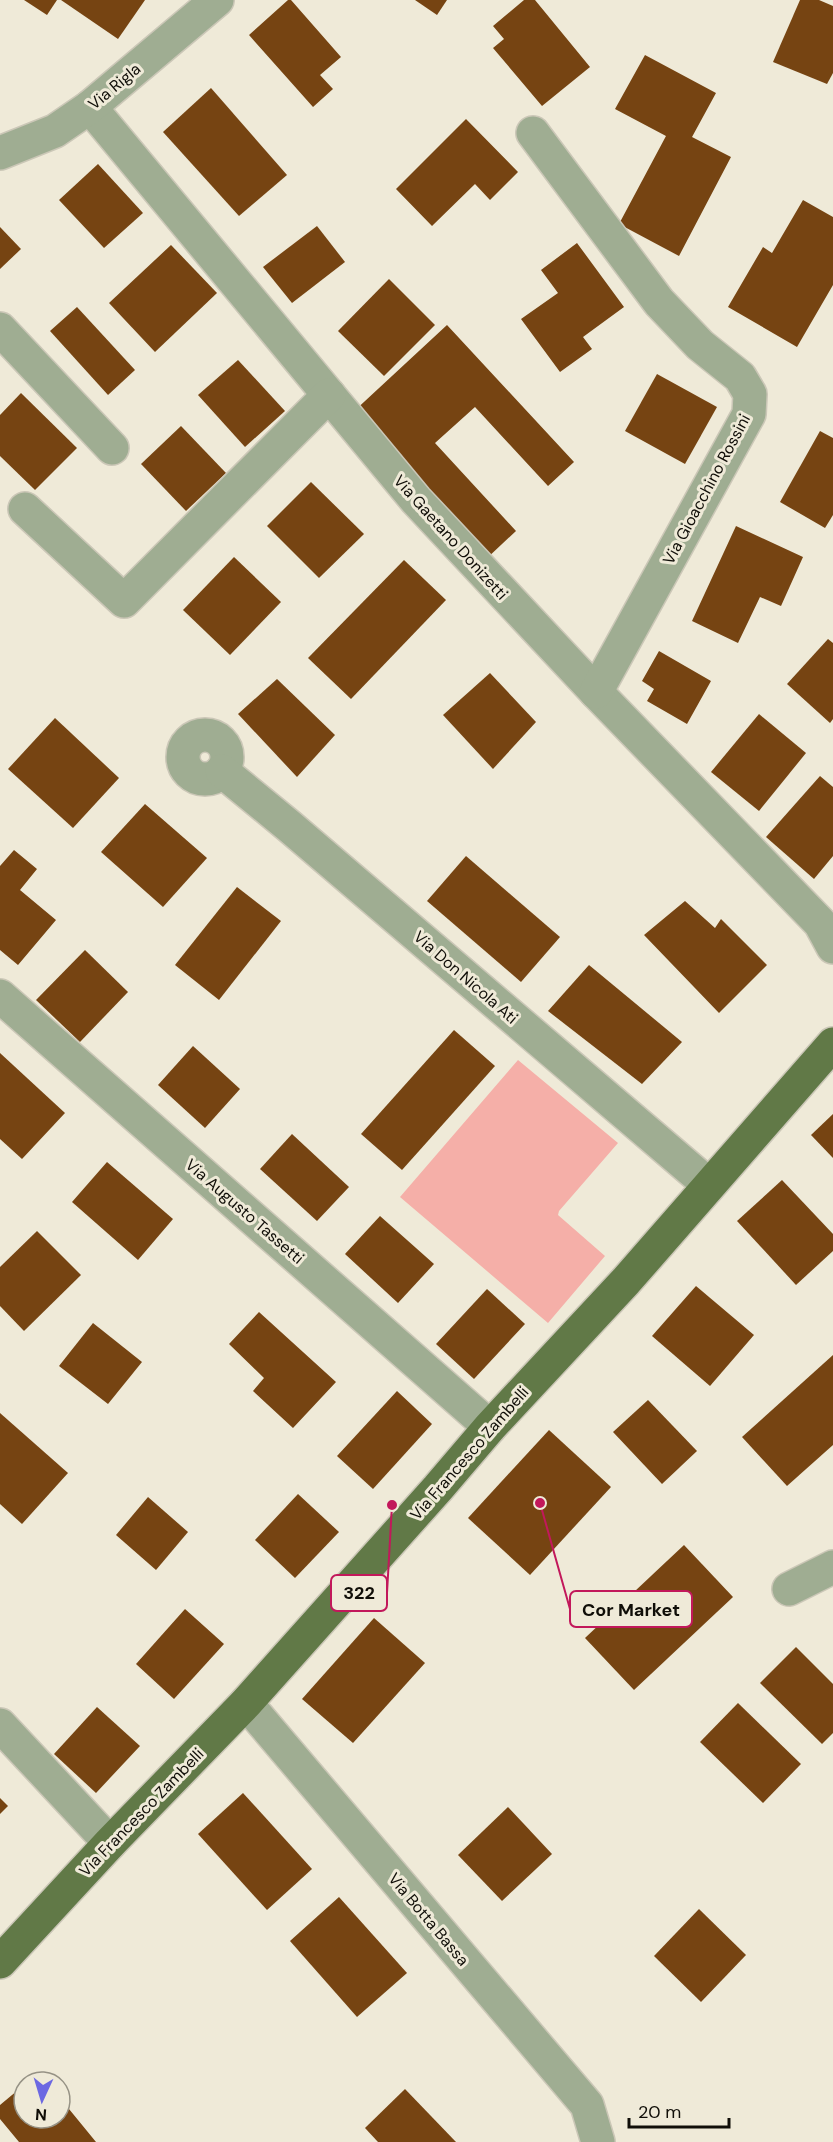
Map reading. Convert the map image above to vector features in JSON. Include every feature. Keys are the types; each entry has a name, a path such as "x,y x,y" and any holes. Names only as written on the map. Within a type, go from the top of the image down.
{"main road":[{"name":"Via Francesco Zambelli","path":"0,1962 110,1843 246,1703 438,1488 490,1426 626,1281 833,1044"}],"street":[{"name":"Via Rigla","path":"0,153 56,131 90,107 217,0"},
{"name":"Via Gaetano Donizetti","path":"90,107 416,500 596,692 829,926"},
{"name":"Via Gioacchino Rossini","path":"532,133 659,302 700,345 740,377 750,394 749,414 596,692"},
{"path":"0,329 112,448"},
{"path":"25,509 124,601 329,395"},
{"name":"Via Don Nicola Ati","path":"222,771 709,1185"},
{"name":"Via Augusto Tassetti","path":"0,996 490,1426"},
{"path":"789,1589 833,1567"},
{"name":"Via Botta Bassa","path":"246,1703 587,2105 598,2142"},
{"path":"0,1725 110,1843"}],"shaded area":[{"path":"518,1060 618,1143 559,1211 558,1215 605,1256 548,1323 400,1197"}],"building":[{"path":"24,0 57,0 47,15"},
{"path":"61,0 145,0 118,39"},
{"path":"288,0 291,0 341,57 320,75 333,89 313,107 249,35"},
{"path":"415,0 447,0 437,15"},
{"path":"524,0 535,0 590,67 542,106 493,48 504,39 493,26"},
{"path":"800,0 819,0 833,6 833,73 827,84 773,62"},
{"path":"645,55 716,93 692,137 731,157 679,256 619,224 666,136 615,109"},
{"path":"211,88 287,175 239,216 163,132"},
{"path":"466,119 518,172 490,200 475,184 432,226 396,189"},
{"path":"98,164 143,213 104,248 59,200"},
{"path":"803,200 833,217 833,285 797,347 728,307 763,247 772,253"},
{"path":"317,226 345,262 292,303 263,267"},
{"path":"0,227 21,249 0,269"},
{"path":"577,243 624,307 583,337 592,349 560,372 521,319 558,293 541,270"},
{"path":"171,245 217,293 155,352 109,303"},
{"path":"389,279 435,325 384,376 338,331"},
{"path":"77,307 135,370 108,395 50,331"},
{"path":"447,325 574,462 548,486 475,407 435,443 516,531 485,560 351,414"},
{"path":"238,360 285,411 245,447 198,395"},
{"path":"657,374 717,407 685,464 625,431"},
{"path":"21,393 77,448 35,490 0,456 0,415"},
{"path":"181,426 226,473 186,511 141,464"},
{"path":"820,431 833,438 833,515 825,528 780,502"},
{"path":"311,482 364,534 319,578 267,526"},
{"path":"736,526 803,557 781,606 760,597 738,643 692,621"},
{"path":"234,557 281,602 230,655 183,610"},
{"path":"404,560 446,600 351,699 308,658"},
{"path":"828,639 833,643 833,719 830,723 787,684"},
{"path":"659,651 711,681 687,724 647,701 654,689 642,681"},
{"path":"490,673 536,722 493,769 443,715"},
{"path":"277,679 335,735 297,777 238,714"},
{"path":"759,714 806,753 759,811 711,772"},
{"path":"55,718 119,778 73,828 8,769"},
{"path":"820,776 833,787 833,856 814,879 766,837"},
{"path":"145,804 207,858 163,907 101,852"},
{"path":"14,850 37,869 20,890 56,920 18,965 0,950 0,866"},
{"path":"466,856 560,937 521,982 427,901"},
{"path":"237,887 281,921 219,1000 175,965"},
{"path":"685,901 715,928 721,919 767,965 719,1013 644,935"},
{"path":"85,950 128,992 80,1042 36,1000"},
{"path":"589,965 682,1042 642,1084 548,1011"},
{"path":"454,1030 495,1066 402,1170 361,1134"},
{"path":"193,1046 240,1089 205,1128 158,1085"},
{"path":"0,1053 65,1113 22,1159 0,1139"},
{"path":"833,1114 833,1158 811,1135"},
{"path":"292,1134 349,1187 317,1221 260,1169"},
{"path":"107,1162 173,1219 138,1260 72,1202"},
{"path":"782,1180 833,1234 833,1251 796,1285 737,1221"},
{"path":"380,1216 434,1264 398,1303 345,1254"},
{"path":"37,1231 81,1275 24,1331 0,1306 0,1267"},
{"path":"696,1286 754,1335 710,1386 652,1336"},
{"path":"487,1289 525,1324 474,1379 436,1344"},
{"path":"259,1312 336,1382 293,1428 253,1391 264,1378 229,1344"},
{"path":"93,1323 142,1362 108,1404 59,1366"},
{"path":"833,1355 833,1445 787,1486 742,1437"},
{"path":"397,1391 432,1424 373,1489 337,1456"},
{"path":"648,1400 697,1451 662,1484 613,1432"},
{"path":"0,1413 68,1473 22,1524 0,1504"},
{"path":"549,1430 611,1487 530,1575 468,1518"},
{"path":"298,1494 339,1532 295,1578 255,1540"},
{"path":"148,1497 188,1532 156,1570 116,1535"},
{"path":"684,1545 733,1597 634,1690 585,1638"},
{"path":"185,1609 224,1644 174,1699 136,1664"},
{"path":"374,1618 425,1663 353,1743 302,1699"},
{"path":"796,1647 833,1684 833,1733 822,1744 760,1683"},
{"path":"738,1703 801,1764 763,1803 700,1742"},
{"path":"97,1707 140,1746 96,1793 54,1754"},
{"path":"243,1793 312,1869 267,1910 198,1834"},
{"path":"0,1798 8,1806 0,1814"},
{"path":"508,1807 552,1854 502,1901 458,1855"},
{"path":"339,1897 407,1973 357,2017 290,1941"},
{"path":"699,1909 746,1955 701,2002 654,1956"},
{"path":"405,2089 456,2142 378,2142 365,2128"},
{"path":"12,2095 12,2130 72,2130 72,2113 96,2142 19,2142 0,2119 0,2105"}],"place":[{"name":"Cor Market","path":"540,1503"},
{"name":"322","path":"392,1505"}]}
